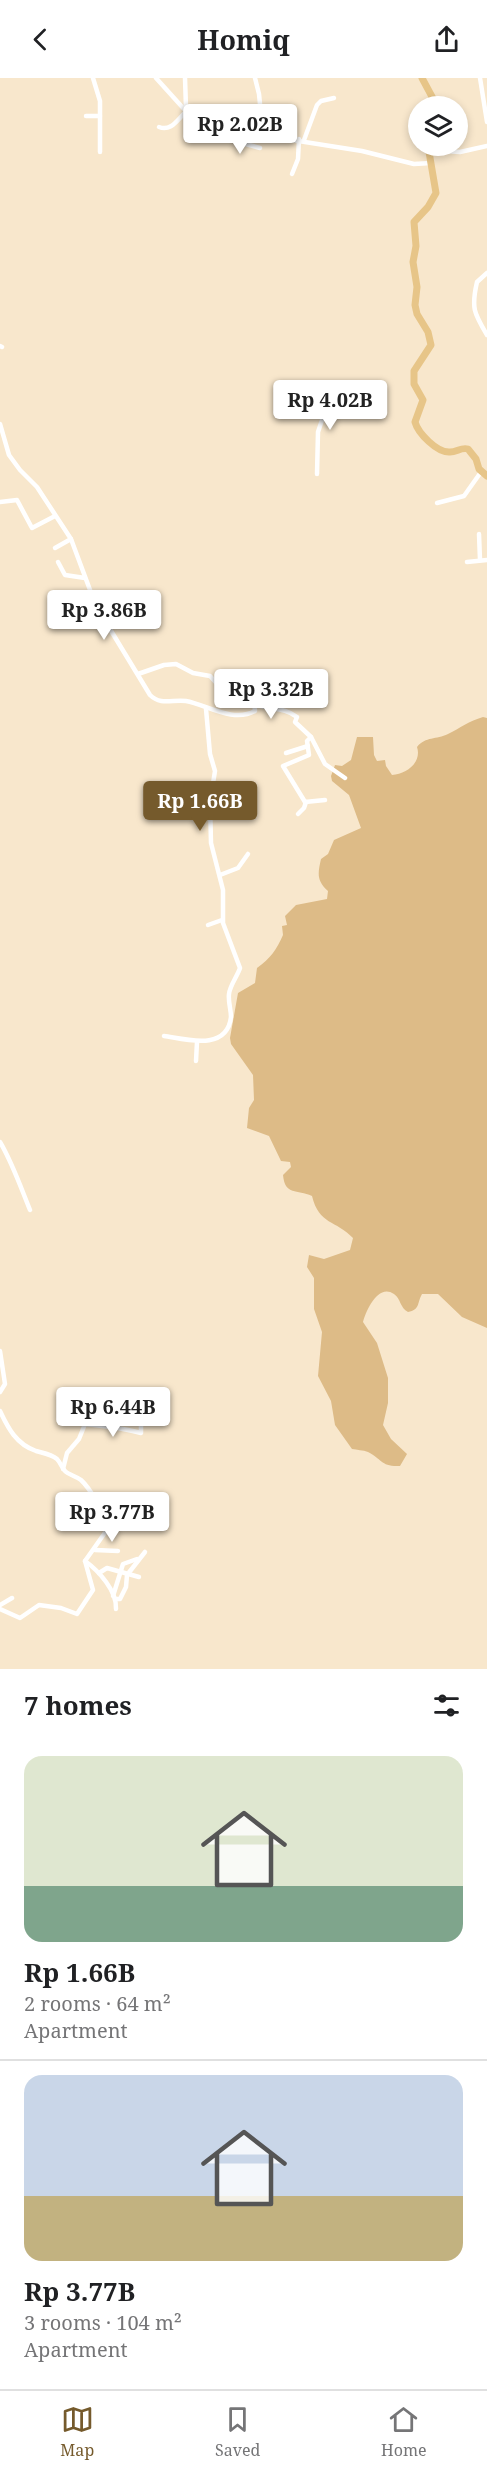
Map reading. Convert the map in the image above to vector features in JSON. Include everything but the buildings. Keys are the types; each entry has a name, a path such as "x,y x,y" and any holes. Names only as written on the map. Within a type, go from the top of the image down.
{"main road":[{"path":"422,78 432,96"},
{"path":"430,156 436,195 428,207 416,217 413,224 416,246 413,262 417,287 415,305 417,314 428,332 431,345 430,351 414,371 414,382 423,400 415,424 421,433 442,450 450,452 468,448 484,474"}],"street":[{"path":"93,78 100,101 100,152"},
{"path":"156,78 187,111 205,124 302,140 327,147 362,151 414,164 431,163"},
{"path":"159,127 165,129 171,127 187,111 185,78"},
{"path":"255,78 263,134"},
{"path":"480,78 487,122"},
{"path":"292,174 302,140 317,105 321,100 334,98"},
{"path":"205,124 210,113"},
{"path":"86,116 100,116"},
{"path":"281,137 282,125"},
{"path":"242,131 242,143 260,147"},
{"path":"468,150 487,146"},
{"path":"487,273 477,282 474,312 487,335"},
{"path":"317,474 318,432 325,411 323,392"},
{"path":"0,424 9,454 20,470 37,487 71,539 103,619 148,693 157,701 184,701 200,704 206,709 231,714 255,712 255,704"},
{"path":"437,503 464,496 484,474"},
{"path":"0,502 17,500 32,528 55,516"},
{"path":"479,534 480,560"},
{"path":"56,548 71,539"},
{"path":"467,562 487,560"},
{"path":"58,562 66,575 86,578"},
{"path":"138,674 165,665 176,664 193,673 210,676 220,687 246,694 255,704 285,709 297,717 295,722 312,737 325,764 345,778"},
{"path":"164,1036 197,1042 215,1039 227,1028 230,1020 230,990 240,965 230,947 222,920 223,894 211,842 210,802 215,771 210,754 206,709"},
{"path":"298,814 306,802 284,765 309,755 307,741 312,737"},
{"path":"286,753 308,746"},
{"path":"306,802 326,800"},
{"path":"220,875 238,868 248,854"},
{"path":"208,925 222,920"},
{"path":"196,1061 197,1042"},
{"path":"0,1142 8,1155 13,1173 30,1210"},
{"path":"0,1351 5,1384 0,1392"},
{"path":"0,1410 14,1437 34,1450 57,1459 63,1469 80,1479 96,1502 109,1527 85,1561"},
{"path":"63,1469 66,1455 72,1444 79,1439 85,1424 116,1426 141,1433 141,1425 148,1417"},
{"path":"96,1502 109,1498 111,1506"},
{"path":"94,1550 118,1551"},
{"path":"143,1554 128,1573 126,1587 121,1597 119,1600 114,1598 123,1564 143,1554"},
{"path":"85,1561 99,1573 114,1598 116,1609"},
{"path":"12,1598 0,1607 20,1618 39,1605 61,1608 77,1614 93,1590 85,1561"},
{"path":"99,1573 106,1568 139,1577"}],"shaded area":[{"path":"483,717 487,718 487,1328 462,1317 438,1294 422,1294 416,1308 408,1312 394,1294 383,1292 374,1300 363,1322 377,1343 388,1378 388,1403 383,1425 391,1439 407,1454 400,1466 394,1466 385,1464 368,1452 352,1449 335,1425 331,1401 318,1376 322,1332 314,1309 314,1278 307,1267 309,1255 324,1259 350,1250 353,1238 319,1212 312,1196 293,1191 286,1186 283,1175 291,1167 290,1162 281,1161 269,1136 247,1128 249,1108 254,1100 253,1075 231,1044 230,1038 238,993 255,983 257,968 273,953 283,935 282,926 287,925 285,916 296,905 327,899 328,891 321,883 319,876 321,859 328,854 334,840 361,828 349,795 332,781 331,776 335,765 342,766 351,760 357,737 373,737 374,755 377,761 385,760 392,775 408,770 412,766 417,758 417,747 420,744 448,734"}]}
